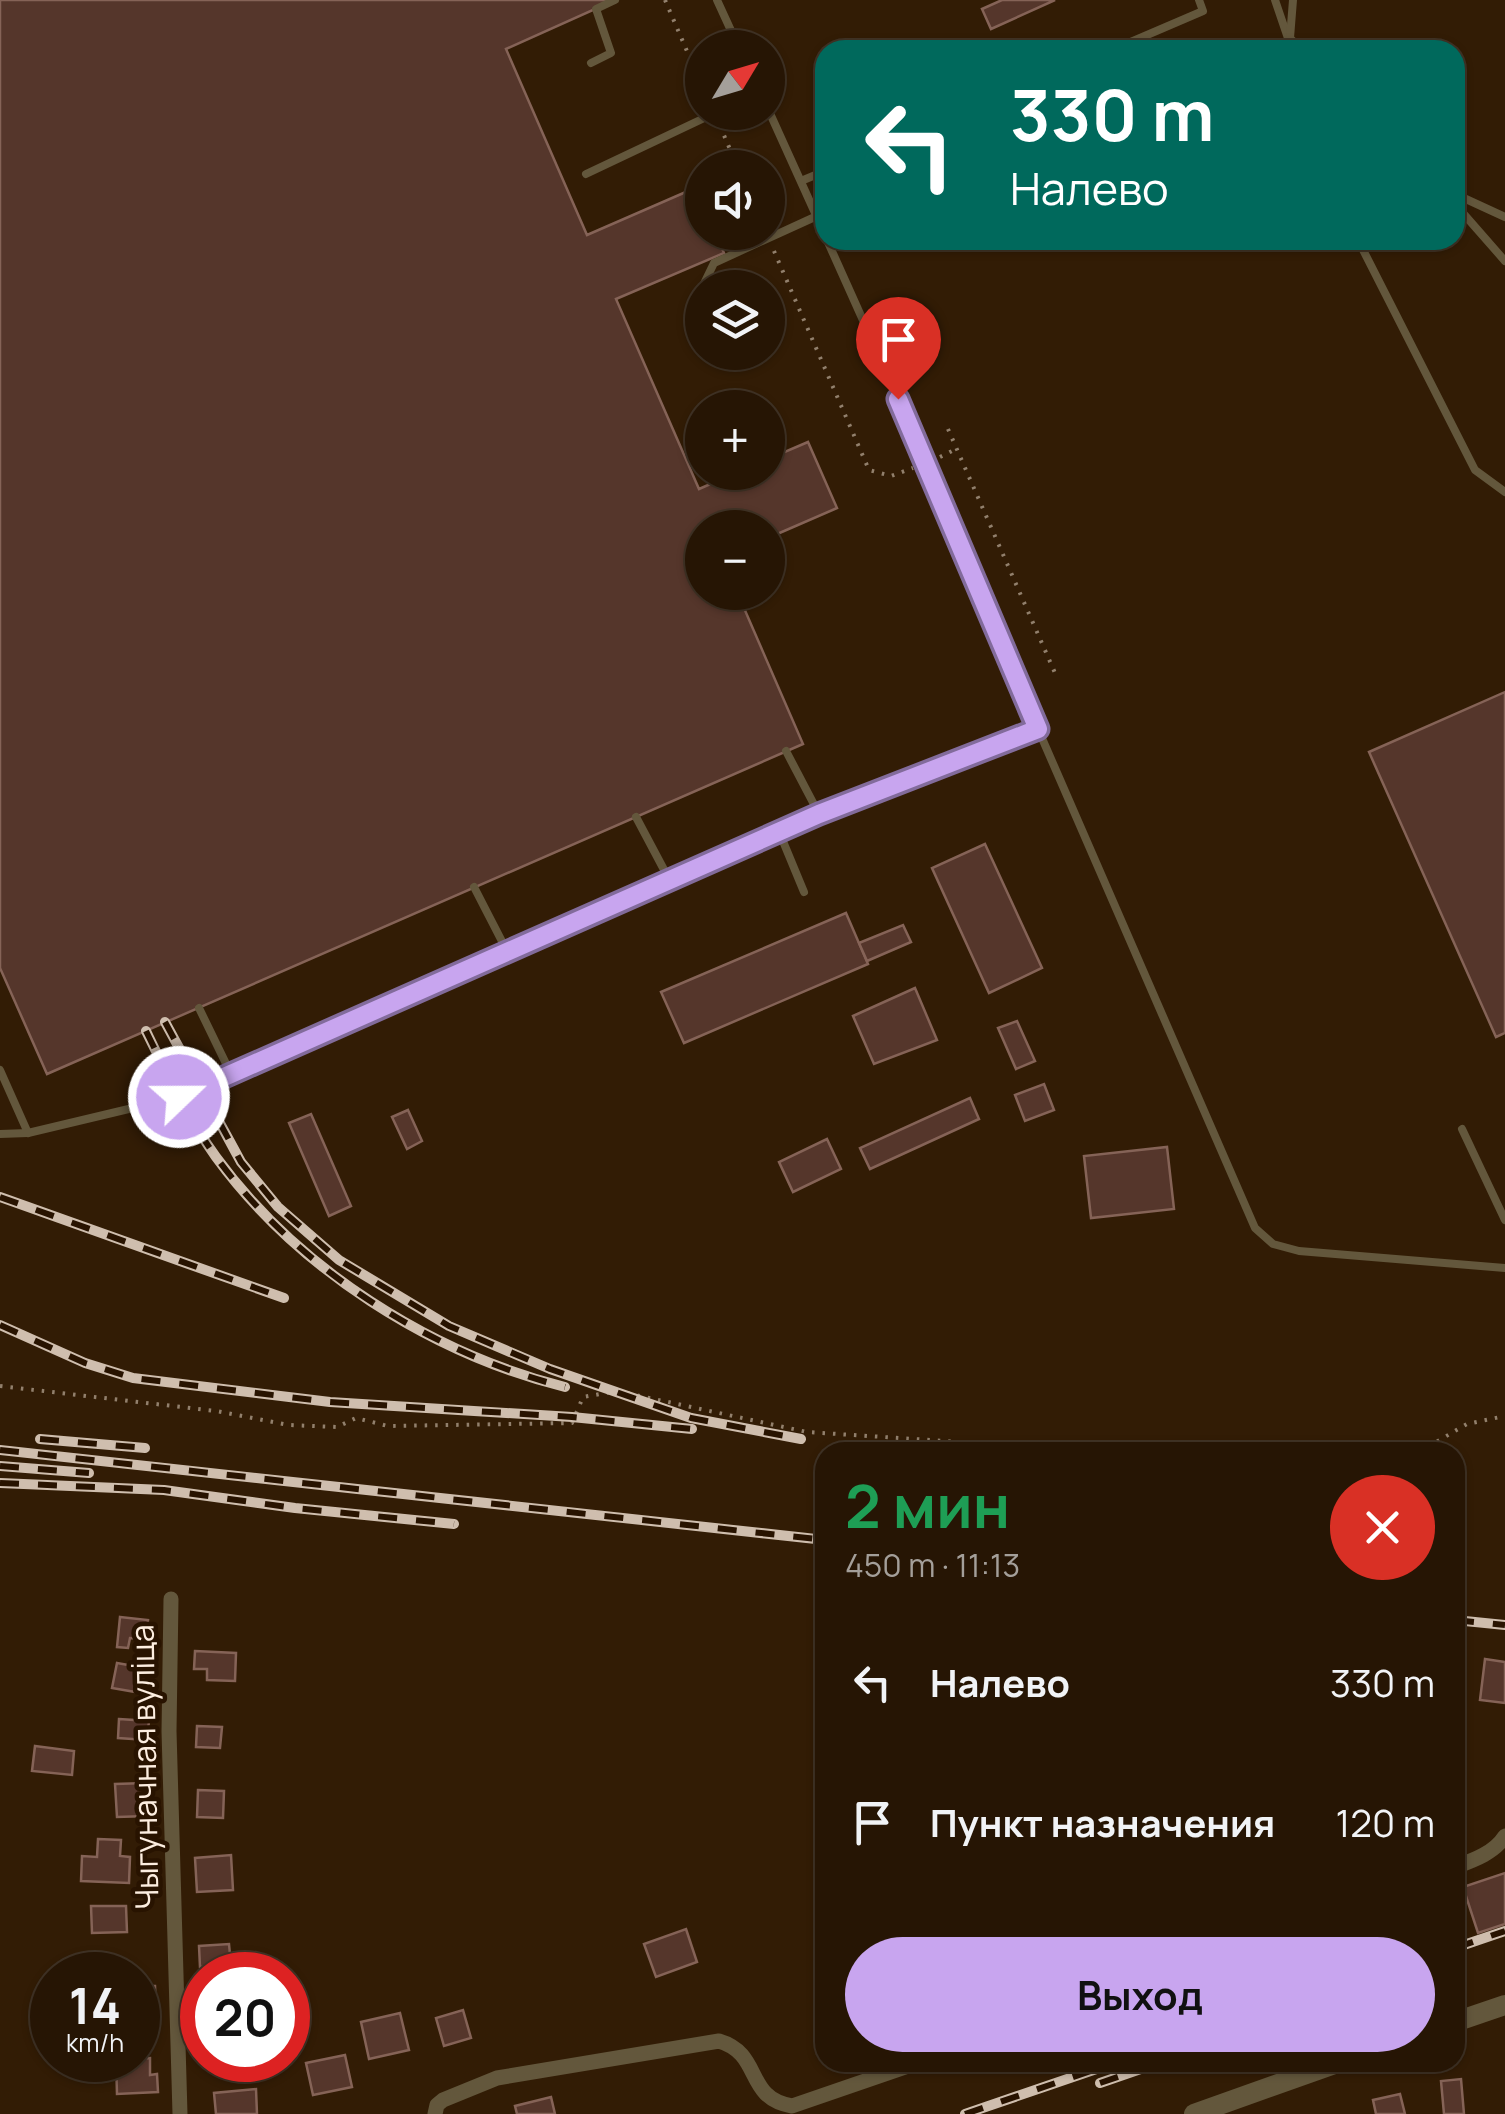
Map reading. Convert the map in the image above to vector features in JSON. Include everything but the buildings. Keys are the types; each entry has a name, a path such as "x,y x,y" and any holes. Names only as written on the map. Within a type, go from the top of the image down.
{"street":[{"name":"Чыгуначная вуліца","path":"170,1599 180,2114"},
{"path":"1465,1863 1499,1845 1505,1836"},
{"path":"1465,2019 1505,2005"},
{"path":"435,2114 437,2105 444,2100 497,2078 719,2041 733,2045 744,2055 762,2092 775,2104 792,2106 891,2072"},
{"path":"1194,2114 1312,2072"}],"lane":[{"path":"591,63 611,53 596,9 615,0"},
{"path":"717,0 731,30"},
{"path":"1136,40 1204,11 1200,0"},
{"path":"1275,0 1290,38"},
{"path":"1290,38 1293,0"},
{"path":"586,174 685,128"},
{"path":"778,130 815,214"},
{"path":"801,181 815,175"},
{"path":"1465,199 1505,217"},
{"path":"1465,215 1505,261"},
{"path":"785,230 815,216"},
{"path":"711,270 714,263 742,250"},
{"path":"832,250 1256,1228 1273,1244 1299,1251 1505,1268"},
{"path":"1363,250 1475,470 1505,492"},
{"path":"0,1134 28,1133 179,1097 819,814 1038,729"},
{"path":"786,751 819,814"},
{"path":"636,817 670,881"},
{"path":"780,834 804,892"},
{"path":"474,888 508,953"},
{"path":"198,1008 232,1076"},
{"path":"0,1070 28,1133"},
{"path":"1462,1129 1505,1220"}],"path":[{"path":"664,0 685,48"},
{"path":"773,250 869,470 892,476 956,449"},
{"path":"948,429 1055,672"},
{"path":"0,1386 200,1409 289,1425 337,1427 356,1418 388,1426 572,1423 583,1397 618,1390 806,1432 960,1442"},
{"path":"1436,1442 1468,1424 1505,1416"}],"railway":[{"path":"165,1022 241,1162 278,1207 339,1260 449,1326 550,1369 691,1418 801,1439"},
{"path":"146,1031 187,1111 216,1157 249,1198 327,1270 417,1329 515,1372 565,1387"},
{"path":"0,1197 284,1298"},
{"path":"0,1325 85,1363 133,1378 330,1402 572,1417 692,1429"},
{"path":"40,1439 145,1448"},
{"path":"0,1450 815,1539"},
{"path":"0,1466 89,1473"},
{"path":"0,1483 164,1490 454,1524"},
{"path":"1465,1621 1505,1625"},
{"path":"1465,1945 1505,1931"},
{"path":"965,2114 1088,2072"},
{"path":"1100,2083 1132,2072"}],"route":[{"path":"179,1097 819,814 1038,729 898,399"}]}
